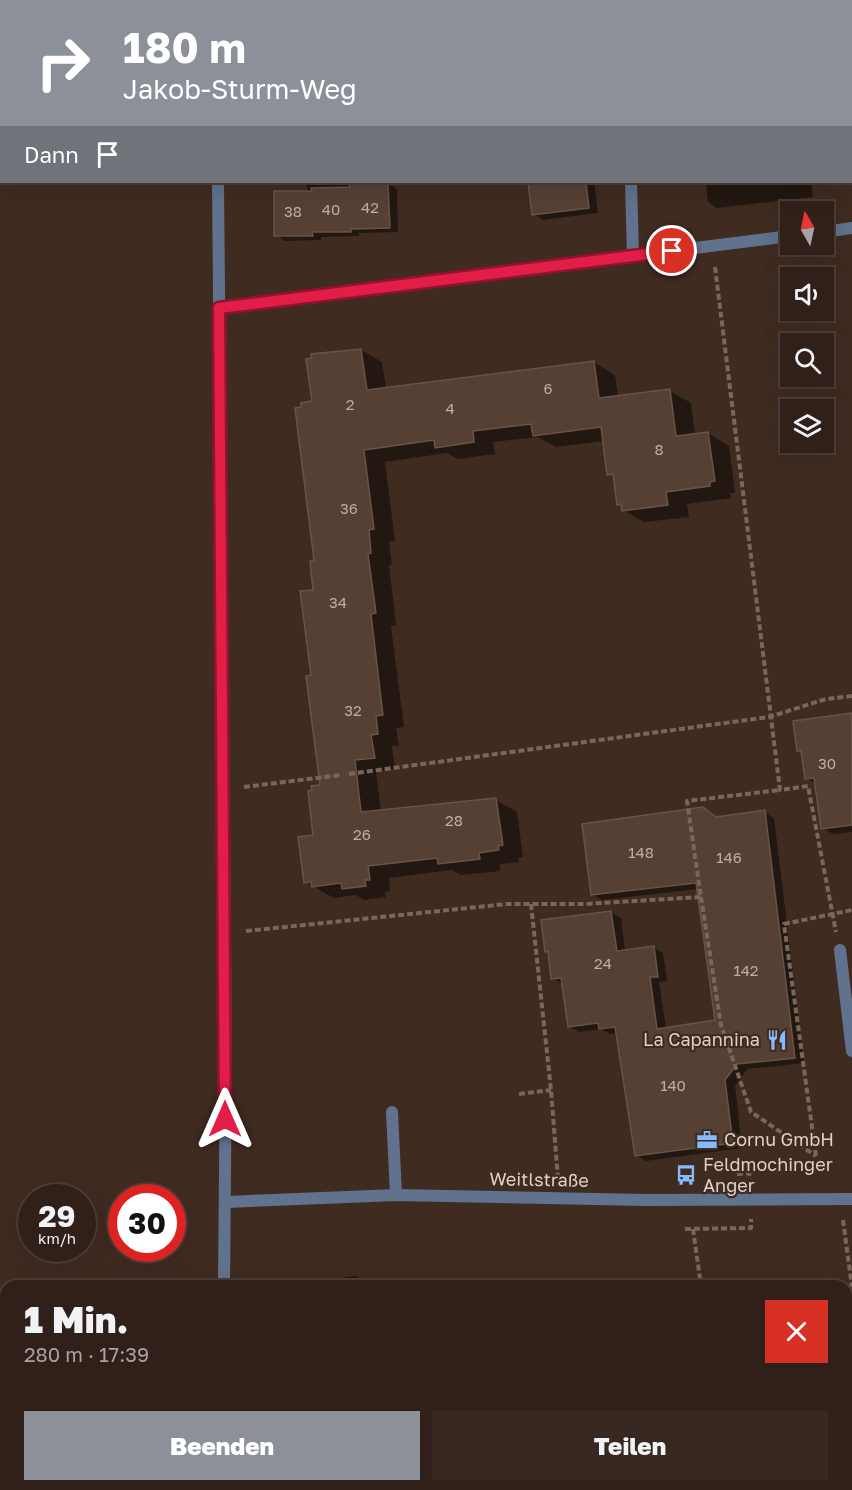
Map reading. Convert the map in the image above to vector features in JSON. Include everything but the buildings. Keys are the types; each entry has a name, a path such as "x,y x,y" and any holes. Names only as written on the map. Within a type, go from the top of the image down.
{"street":[{"path":"218,183 225,934 224,1280"},
{"path":"631,183 633,256"},
{"path":"834,231 852,228"},
{"path":"219,308 780,237"},
{"path":"840,950 852,1051"},
{"path":"392,1112 396,1195"},
{"name":"Weitlstraße","path":"225,1202 396,1195 645,1200 846,1199"}],"path":[{"path":"712,246 769,717 780,790"},
{"path":"349,774 769,717 826,699 852,696"},
{"path":"223,790 341,775"},
{"path":"840,950 832,913 808,786 687,801 721,1024 751,1112 816,1156 784,924 832,913 852,910"},
{"path":"225,934 507,904 585,904 701,897"},
{"path":"531,904 551,1090 559,1197"},
{"path":"519,1094 551,1090"},
{"path":"846,1199 852,1280"},
{"path":"693,1229 700,1280"}],"place":[{"name":"La Capannina","path":"777,1040"},
{"name":"Cornu GmbH","path":"707,1140"},
{"name":"Feldmochinger Anger","path":"686,1175"}],"route":[{"path":"225,1119 219,308 672,251"}]}
